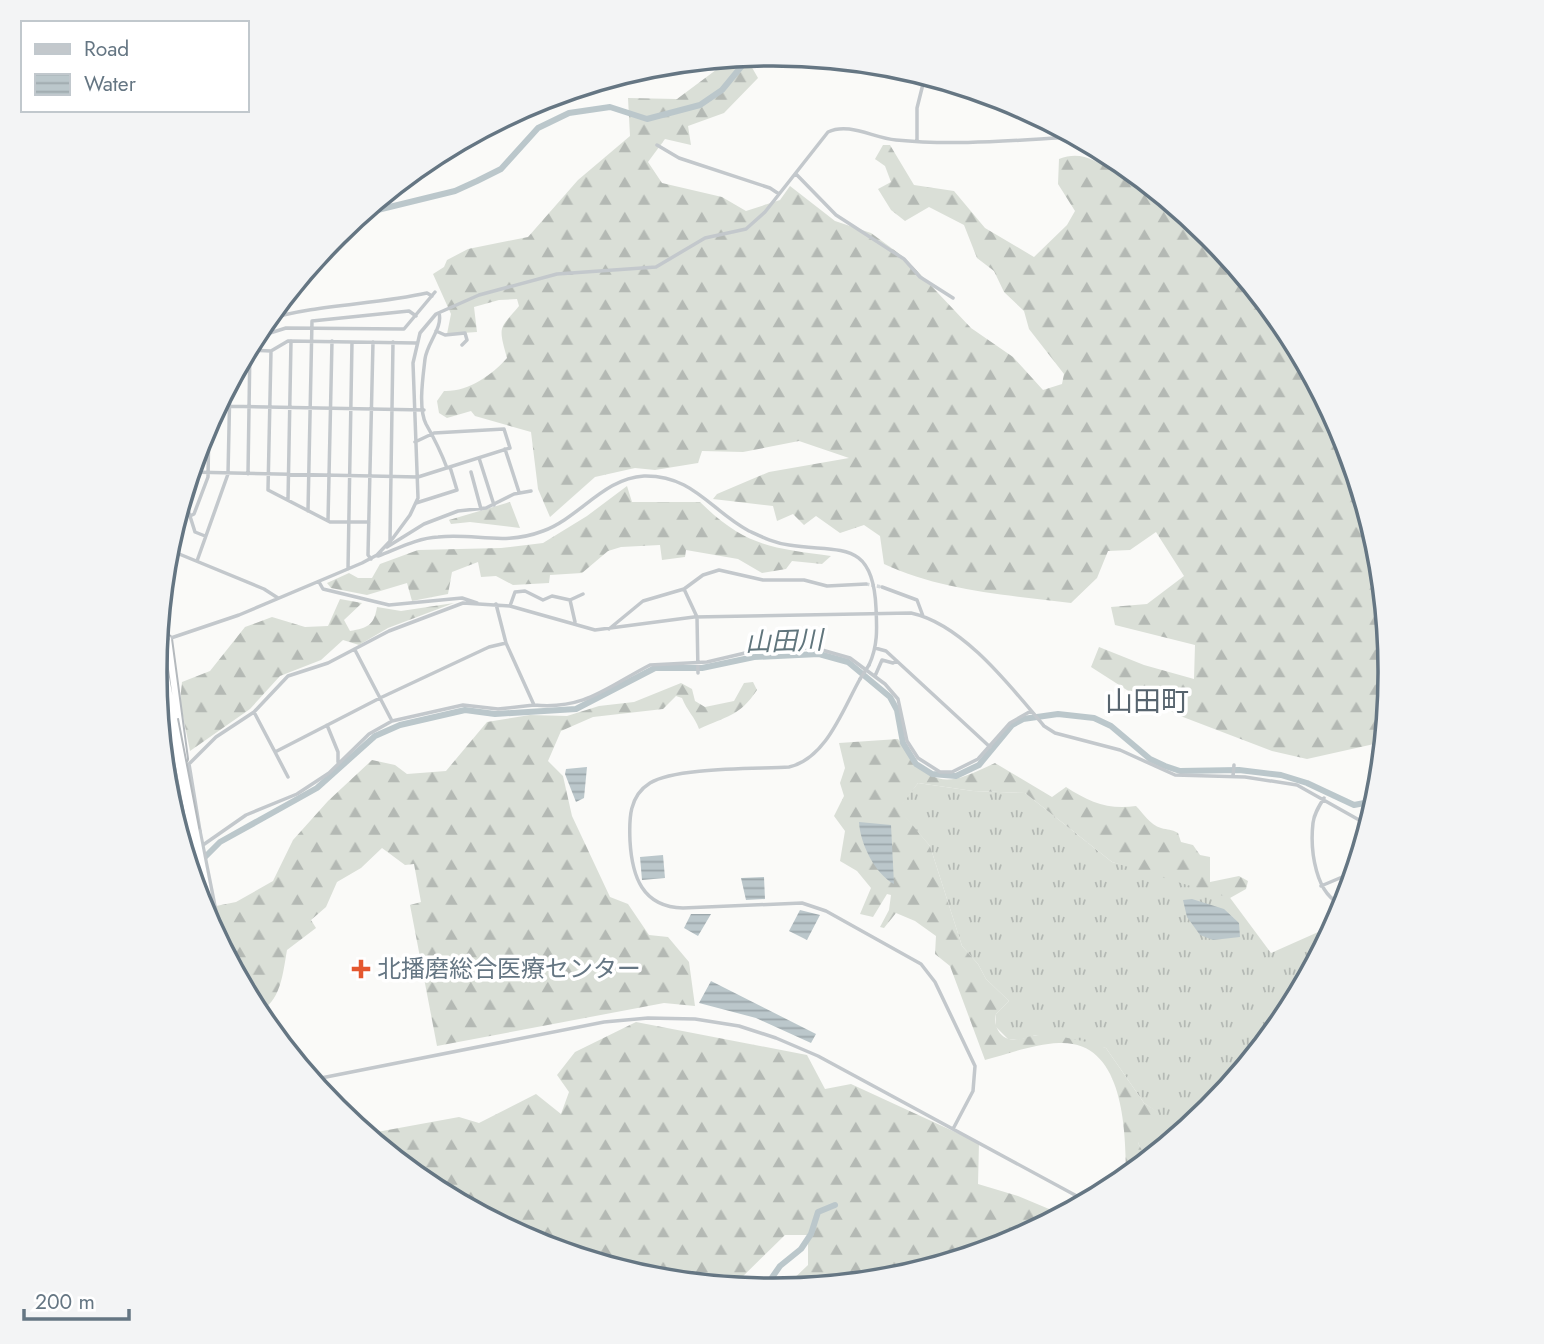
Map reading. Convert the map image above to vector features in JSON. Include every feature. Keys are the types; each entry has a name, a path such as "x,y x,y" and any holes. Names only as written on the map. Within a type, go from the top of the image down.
{"highway":[{"path":"168,639 171,720"},
{"path":"167,695 198,862"},
{"path":"168,706 186,763 211,897"},
{"path":"168,715 171,720"}],"street":[{"path":"917,141 917,108 923,86"},
{"path":"382,550 416,503 416,343 420,333 439,313 479,295 557,274 656,267 705,238 746,229 765,212 828,132 836,128 844,127 883,138 917,141 1057,138"},
{"path":"657,145 679,158 770,188 779,194"},
{"path":"796,174 836,215 904,259 920,277 953,298"},
{"path":"271,333 286,328 404,329 433,294 337,305 283,316"},
{"path":"308,511 312,321 385,316 409,311 416,316"},
{"path":"416,503 457,490 434,433 425,422 425,355 440,322 439,313"},
{"path":"436,331 445,335 465,333 467,340 462,345"},
{"path":"260,350 271,351 291,341 416,343"},
{"path":"288,500 291,341"},
{"path":"328,521 332,341"},
{"path":"348,569 352,342"},
{"path":"370,559 373,342"},
{"path":"390,541 393,342"},
{"path":"271,351 268,490 328,521 369,522"},
{"path":"248,474 249,367"},
{"path":"197,561 229,474 230,402"},
{"path":"230,406 424,410"},
{"path":"201,473 418,477 510,448 504,429 434,433 415,442"},
{"path":"505,449 519,492"},
{"path":"190,516 194,514 208,473 208,452"},
{"path":"479,458 494,505"},
{"path":"471,472 481,509"},
{"path":"168,639 319,582 420,540 439,537 507,540 528,536 561,522 624,480 657,476 690,486 736,524 773,542 828,546 855,556 873,578 875,648 869,665 818,750 806,762 789,767 671,775 645,786 636,798 629,818 633,869 642,890 664,906 683,908 802,903 826,911 921,964 935,982 975,1066 973,1091 953,1129"},
{"path":"370,559 424,524 458,511 494,505 519,492 531,491"},
{"path":"188,511 195,532 205,536"},
{"path":"178,554 278,598"},
{"path":"609,629 637,604 661,593 684,589 703,575 726,569 763,580 804,580 827,586 866,584"},
{"path":"319,582 323,589 389,605 412,605 462,598 477,603"},
{"path":"882,587 916,600 923,615"},
{"path":"684,589 697,617 698,673"},
{"path":"510,606 515,592 525,591 543,600 552,596 570,600 583,594"},
{"path":"570,600 575,623"},
{"path":"176,780 186,763 216,737 254,712 288,676 355,650 397,628 463,603 510,606 595,630 697,617 876,613 923,615 942,624 975,651 1055,733 1120,750 1175,775 1233,776 1282,782 1324,798 1359,820"},
{"path":"496,604 506,643 534,705"},
{"path":"275,752 489,646 506,643"},
{"path":"195,854 207,841 246,815 298,794 338,764 369,734 392,721 463,705 498,709 534,705 557,707 580,703 650,665 698,663 762,649 815,648 850,658 875,676 898,699 907,741 918,758 929,767 952,772 978,759 1010,723 1032,712"},
{"path":"875,648 886,651 990,747"},
{"path":"355,650 392,721"},
{"path":"875,676 882,660 897,661"},
{"path":"254,712 288,777"},
{"path":"327,725 338,752 338,764"},
{"path":"186,763 212,900"},
{"path":"1233,776 1234,765"},
{"path":"1324,798 1313,821 1321,886 1333,899"},
{"path":"1321,886 1341,878"},
{"path":"323,1078 604,1022 687,1018 739,1026 818,1056 1076,1195"}],"green space":[{"path":"752,67 758,78 724,113 688,126 691,145 665,139 648,162 662,183 722,197 746,211 780,200 790,186 835,221 871,233 905,258 971,328 1013,357 1043,390 1062,384 1064,374 1029,329 1024,311 1004,292 994,271 977,258 964,225 929,207 905,221 891,210 878,189 891,182 885,166 875,159 883,145 890,145 914,185 954,191 985,228 1034,257 1067,225 1075,211 1058,184 1059,159 1081,156 1099,163 1171,217 1200,244 1252,303 1296,369 1331,440 1357,515 1372,593 1378,672 1373,744 1307,759 1272,751 1183,717 1130,692 1091,667 1099,647 1144,665 1194,679 1195,645 1115,625 1111,607 1147,604 1184,576 1156,532 1130,550 1108,551 1097,578 1071,603 976,591 929,580 884,564 880,536 864,525 840,533 816,516 804,525 793,514 777,521 773,506 713,499 717,494 769,472 849,458 799,441 743,452 702,451 698,463 655,470 635,468 595,477 550,517 538,489 531,432 475,416 471,411 447,418 439,413 437,401 444,391 462,389 479,381 507,358 502,329 519,306 517,299 499,300 474,307 477,332 447,334 451,314 433,274 444,267 447,260 468,249 528,237 578,180 630,136 628,98 677,99 716,70"},
{"path":"627,486 632,502 700,502 731,528 760,543 831,556 822,564 792,561 786,569 762,573 738,559 686,550 685,557 662,560 660,545 621,547 608,551 582,573 550,575 549,583 513,585 496,576 481,577 478,562 452,572 448,594 412,601 407,583 367,595 331,588 327,583 349,573 358,578 372,578 380,564 418,550 501,548 543,543 587,516"},
{"path":"510,502 520,528 470,522 451,524 449,520"},
{"path":"340,599 362,603 344,620 350,631 369,625 377,607 401,611 454,603 388,628 359,645 343,640 321,660 280,676 250,709 190,751 180,701 182,682 210,671 245,627 272,617 305,627 328,626"},
{"path":"753,682 757,690 744,706 699,729 682,698 676,696 663,709 593,717 561,731 548,761 563,776 572,816 610,897 628,904 649,935 668,937 689,962 695,1006 664,1003 437,1046 410,905 421,902 414,864 405,865 382,848 361,868 337,882 326,907 311,920 316,928 287,950 280,986 267,1006 248,975 229,940 216,906 236,902 273,881 293,840 328,801 372,760 395,765 407,774 446,771 487,722 530,715 567,716 599,706 634,702 681,683 692,689 695,701 705,707 734,701 744,683"},
{"path":"898,739 921,767 940,779 962,777 995,763 1052,797 1066,787 1099,804 1136,806 1153,824 1178,833 1181,842 1193,845 1200,855 1210,857 1210,882 1239,876 1248,881 1246,889 1230,898 1112,862 1025,793 973,791 918,783 899,809 930,846 962,946 978,964 986,979 1009,1001 996,1014 996,1025 1000,1034 1015,1040 1035,1035 1056,1036 1106,1048 1144,1103 1158,1112 1150,1133 1138,1143 1141,1152 1126,1163 1121,1106 1107,1069 1095,1055 1080,1046 1059,1043 1031,1047 985,1060 950,966 935,954 936,936 915,921 896,913 884,928 880,927 889,910 891,895 887,894 873,917 860,914 871,888 857,871 840,861 845,831 834,816 844,796 840,783 845,768 839,743"},
{"path":"918,783 973,791 1025,793 1112,862 1225,891 1271,953 1319,932 1296,975 1252,1041 1200,1100 1142,1151 1138,1143 1157,1112 1144,1103 1106,1048 1036,1035 1019,1040 1008,1039 996,1027 996,1014 1009,1001 986,979 978,964 962,946 930,846 898,809"},
{"path":"636,1022 807,1055 825,1089 851,1084 979,1143 978,1184 1050,1209 967,1245 890,1266 796,1277 808,1265 808,1235 785,1235 743,1277 693,1272 615,1257 540,1231 504,1215 436,1175 379,1132 459,1117 479,1123 536,1094 561,1114 569,1092 557,1075 575,1052"}],"water":[{"path":"587,767 584,798 576,802 565,774 566,769"},
{"path":"859,822 891,825 894,884 875,866 862,839"},
{"path":"663,855 665,878 642,880 640,857"},
{"path":"764,877 765,899 746,900 741,878"},
{"path":"1192,899 1224,909 1239,923 1240,937 1213,940 1200,935 1187,917 1183,900"},
{"path":"800,910 820,915 807,940 789,931"},
{"path":"691,914 711,914 698,936 684,928"},
{"path":"711,981 816,1034 811,1043 756,1018 699,1003"}],"waterway":[{"path":"383,209 455,191 501,169 538,128 569,113 610,107 647,119 700,105 722,90 740,68"},
{"name":"山田川","path":"203,859 220,842 317,788 375,736 400,725 465,710 495,714 576,709 655,668 702,668 754,657 819,654 848,662 890,697 897,710 903,743 916,764 932,774 956,776 979,765 1012,725 1023,719 1058,714 1094,718 1111,726 1150,759 1180,771 1239,770 1281,775 1307,783 1354,805 1363,803"},
{"path":"772,1278 780,1266 801,1249 811,1234 818,1212 835,1205"}],"tunnel":[{"path":"866,584 882,587"}],"place":[{"name":"北播磨総合医療センター","path":"361,969"}],"district":[{"name":"山田町","path":"1147,701"}]}
